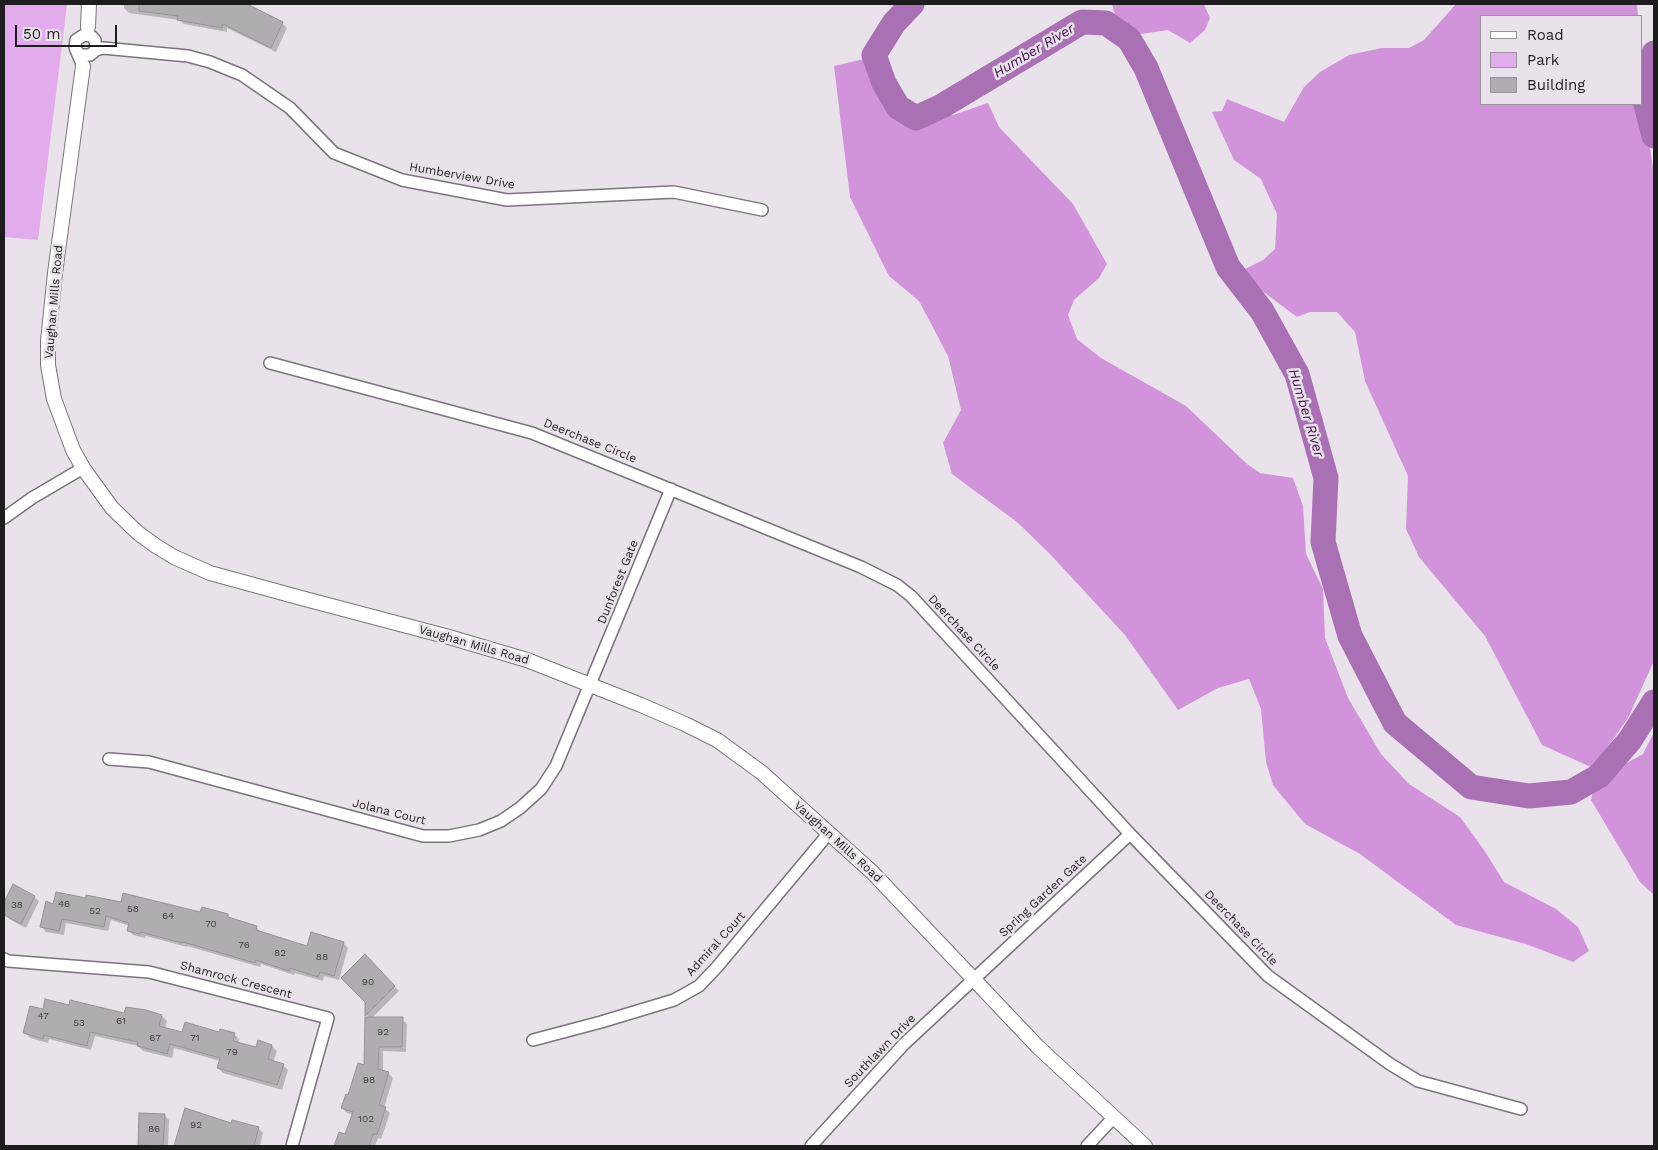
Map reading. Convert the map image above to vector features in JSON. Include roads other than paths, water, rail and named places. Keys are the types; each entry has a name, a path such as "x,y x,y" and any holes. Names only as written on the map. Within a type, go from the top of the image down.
{"street":[{"name":"Vaughan Mills Road","path":"89,4 91,46 55,272 48,357 54,398 73,450 83,468 112,508 138,533 156,546 192,566 210,573 527,660 685,724 726,746 761,772 891,890 1038,1047 1145,1146"},
{"path":"75,43 91,46 76,50 75,43"},
{"name":"Humberview Drive","path":"91,46 188,56 210,62 242,76 290,108 334,153 402,180 507,200 674,192 762,210"},
{"name":"Deerchase Circle","path":"270,363 532,433 880,575 897,585 911,596 1130,834 1268,976 1390,1064 1418,1081 1521,1108"},
{"path":"4,518 32,498 83,468"},
{"name":"Dunforest Gate","path":"591,685 671,489"},
{"name":"Jolana Court","path":"108,759 149,762 422,836 449,836 479,830 501,821 520,808 541,789 556,766 591,685"},
{"name":"Admiral Court","path":"533,1040 674,1000 699,986 830,834"},
{"name":"Spring Garden Gate","path":"974,979 1130,834"},
{"name":"Shamrock Crescent","path":"4,959 8,961 149,972 328,1018 292,1146"},
{"name":"Southlawn Drive","path":"811,1146 904,1044 974,979"},
{"path":"1087,1146 1114,1118"}],"waterway":[{"name":"Humber River","path":"912,4 894,23 874,55 884,83 898,107 916,118 942,106 1082,22 1106,23 1129,39 1146,68 1228,267 1262,311 1297,374 1326,478 1323,542 1350,636 1395,723 1471,787 1529,796 1571,792 1599,776 1630,740 1654,702"},
{"name":"Humber River","path":"1654,53 1644,97 1654,136"}]}
